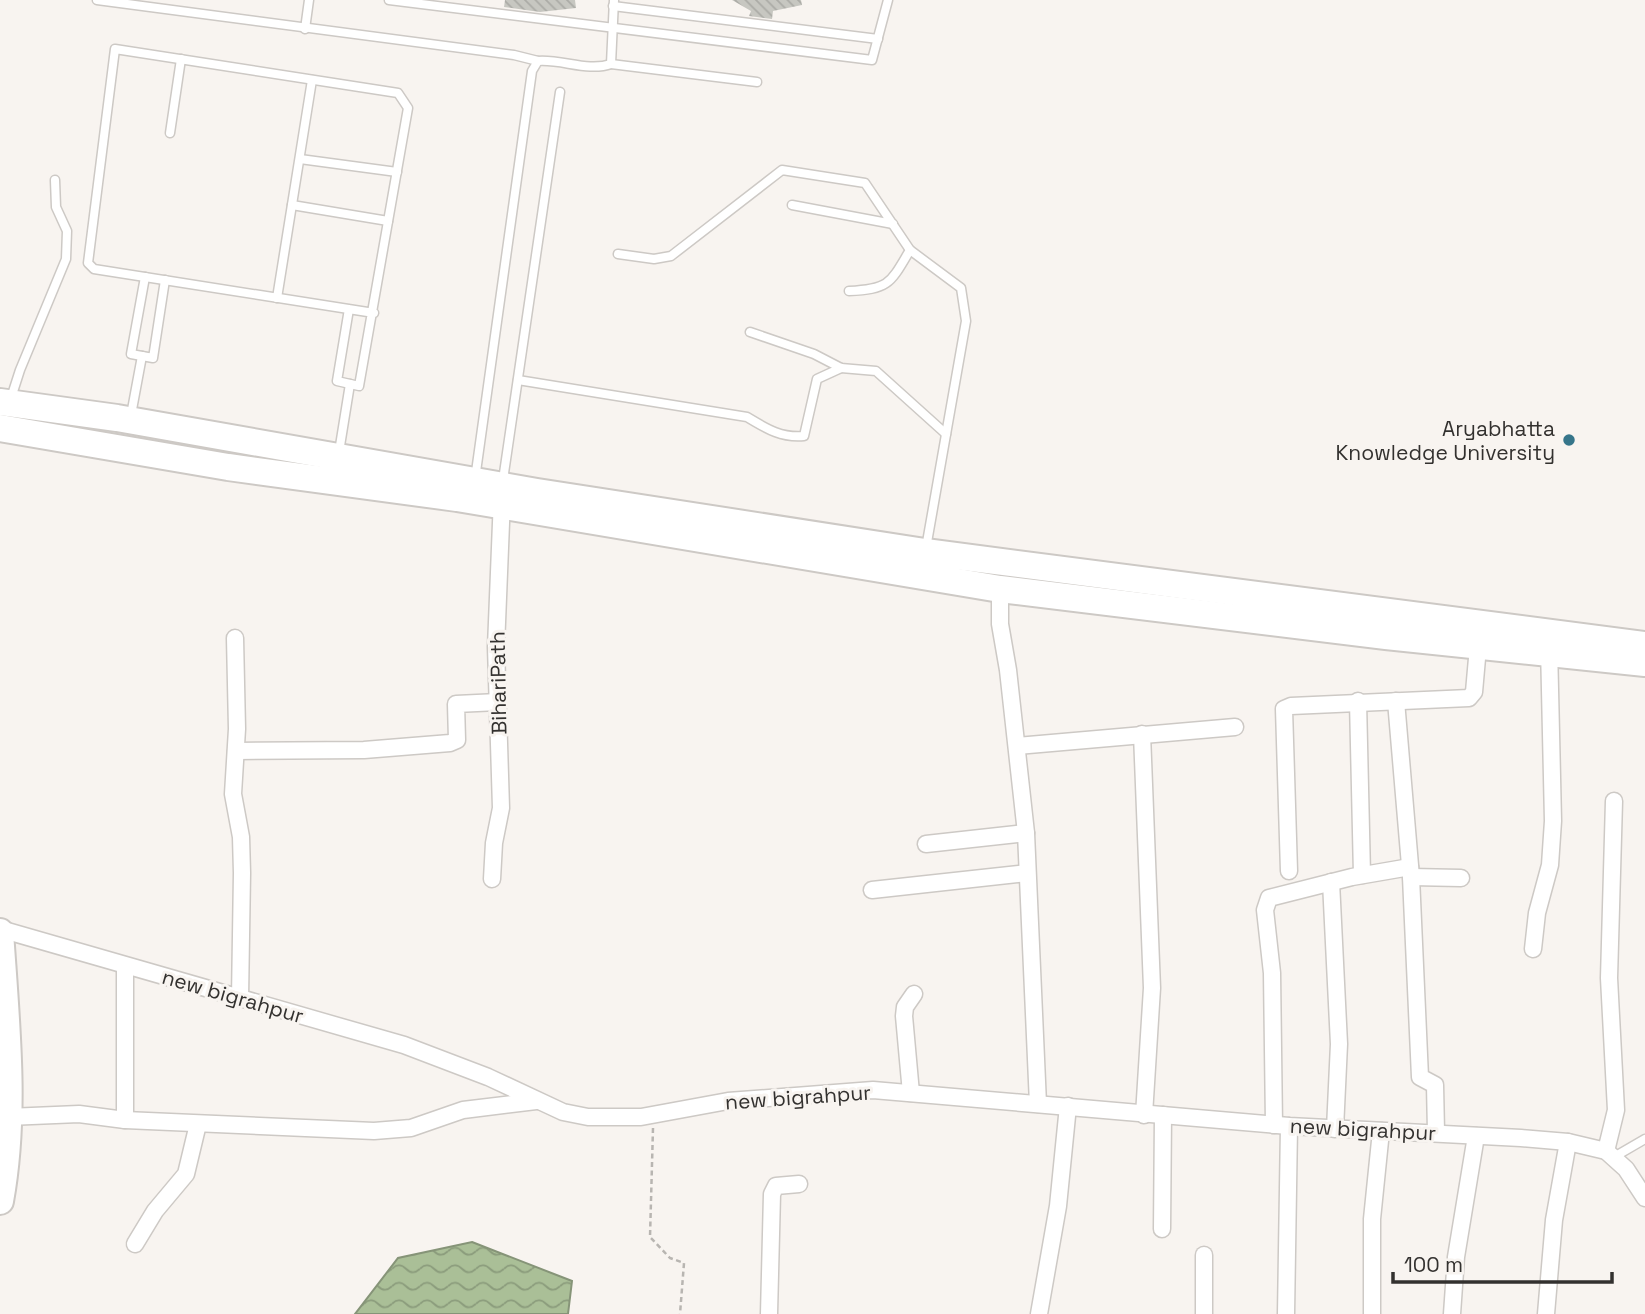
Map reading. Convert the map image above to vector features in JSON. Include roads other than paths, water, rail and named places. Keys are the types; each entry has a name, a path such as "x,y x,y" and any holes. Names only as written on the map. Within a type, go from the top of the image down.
{"main road":[{"path":"3,411 130,420 475,482 502,496"},
{"path":"3,411 228,467 502,496 923,564 1549,644 1645,663"},
{"path":"923,564 1000,589 1066,584"},
{"path":"1315,616 1478,647 1549,644 1645,645"},
{"path":"0,931 8,1117 8,1157 0,1201"}],"street":[{"name":"BihariPath","path":"492,879 494,843 501,808 496,647 502,496"},
{"path":"1000,589 1000,624 1026,833 1038,1104"},
{"path":"235,638 236,751 233,794 241,837 240,998"},
{"path":"1533,949 1537,913 1550,865 1553,821 1554,740 1549,644"},
{"path":"1289,872 1284,709 1292,706 1358,701 1469,698 1474,692 1478,647"},
{"path":"1358,701 1362,875"},
{"path":"1396,701 1410,872 1420,1077 1435,1085 1436,1132"},
{"path":"236,751 364,750 450,743 457,740 459,734 456,704 498,702"},
{"path":"1017,746 1235,727"},
{"path":"1142,734 1152,988 1144,1115"},
{"path":"1614,801 1609,978 1616,1110 1610,1154 1645,1198"},
{"path":"926,844 1026,833"},
{"path":"1286,1314 1282,1126 1266,904 1269,898 1278,894 1362,875 1410,872 1461,878"},
{"path":"872,890 1027,873"},
{"path":"1331,883 1339,1044 1335,1129"},
{"name":"new bigrahpur","path":"0,931 427,1053 563,1112 588,1117 614,1119 728,1101 838,1090 911,1093 1282,1126 1436,1132 1568,1142 1610,1154"},
{"path":"125,965 125,1120"},
{"path":"911,1093 904,1016 905,1007 914,994"},
{"path":"8,1117 79,1114 125,1120 198,1124 391,1131 411,1128 463,1110 536,1101"},
{"path":"1039,1314 1058,1206 1068,1107"},
{"path":"1162,1229 1163,1115"},
{"path":"135,1244 155,1211 186,1174 198,1124"},
{"path":"1371,1314 1372,1219 1381,1131"},
{"path":"1452,1314 1456,1256 1476,1136"},
{"path":"1546,1314 1554,1220 1568,1142"},
{"path":"769,1314 772,1194 776,1186 799,1184"},
{"path":"1204,1255 1204,1314"}],"lane":[{"path":"97,0 514,55 538,61 601,67 611,64 757,82"},
{"path":"305,29 309,0"},
{"path":"389,0 872,60 888,0"},
{"path":"611,64 614,3 878,39"},
{"path":"349,309 337,381 359,386 374,313 408,108 398,93 115,49 88,263 94,269 165,280 278,298 349,309 374,313"},
{"path":"170,132 181,60"},
{"path":"475,482 532,71 538,61"},
{"path":"278,298 313,80"},
{"path":"502,496 559,92"},
{"path":"300,159 397,172"},
{"path":"618,254 654,259 671,256 782,170 865,183 910,250 961,288 965,321 923,564"},
{"path":"3,411 66,259 67,231 56,207 54,180"},
{"path":"292,205 388,221"},
{"path":"792,205 893,224"},
{"path":"849,291 879,289 895,274 910,250"},
{"path":"145,277 131,354 153,358 165,280"},
{"path":"750,332 814,354 841,368 876,371 946,434"},
{"path":"130,420 142,356"},
{"path":"518,380 747,417 775,433 790,437 804,436 817,379 841,368"},
{"path":"338,459 350,384"},
{"path":"1610,1154 1645,1139"}],"water":[{"path":"472,1242 572,1281 568,1314 355,1314 398,1258"}],"place":[{"name":"Aryabhatta Knowledge University","path":"1569,440"}]}
